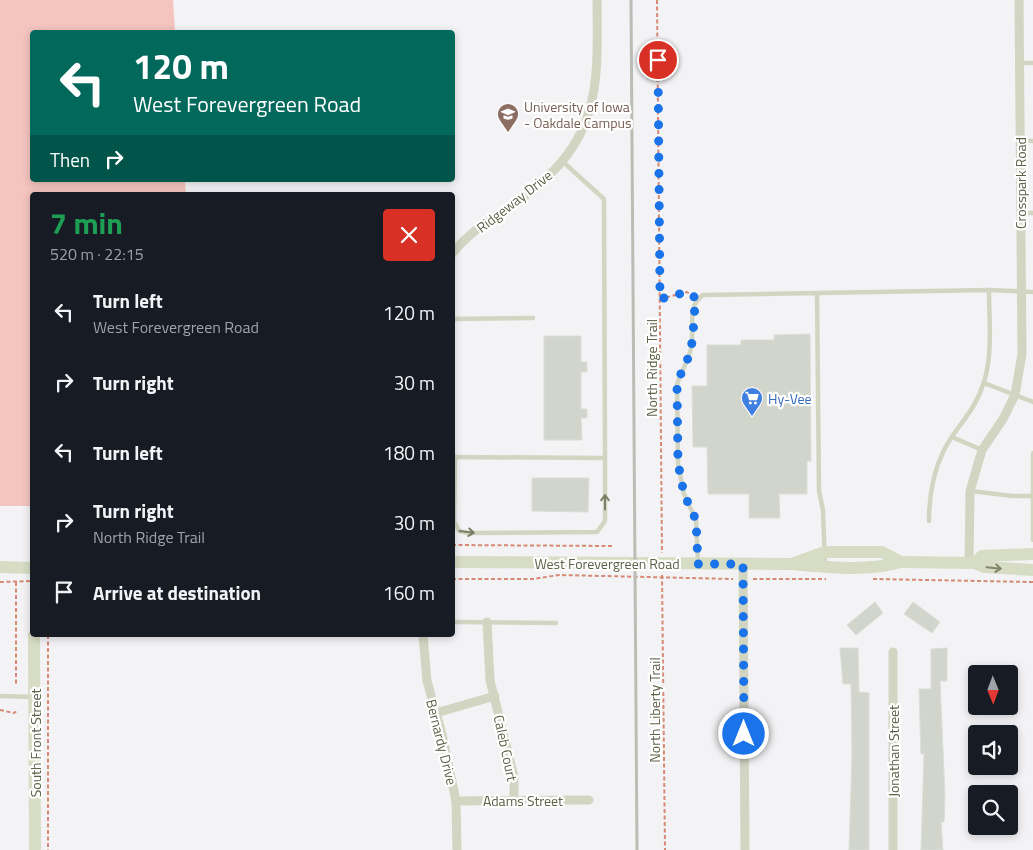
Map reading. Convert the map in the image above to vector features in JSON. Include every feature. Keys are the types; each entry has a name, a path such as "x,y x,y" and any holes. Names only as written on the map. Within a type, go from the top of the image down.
{"street":[{"name":"Ridgeway Drive","path":"455,251 468,236 541,183 562,161 584,124 595,91 597,71 597,0"},
{"name":"Crosspark Road","path":"971,563 970,490 982,450 1006,414 1014,395 1022,354 1019,0"},
{"name":"West Forevergreen Road","path":"792,564 825,552 882,552 901,562"},
{"name":"West Forevergreen Road","path":"971,563 982,556 1033,554"},
{"name":"West Forevergreen Road","path":"455,562 792,564 825,567 883,567 901,562 971,563 984,567 1033,570"},
{"path":"743,564 745,850"},
{"path":"0,567 30,568"},
{"name":"Caleb Court","path":"487,622 490,672 514,777 514,800"},
{"name":"South Front Street","path":"34,637 36,850"},
{"name":"Bernardy Drive","path":"423,637 427,681 456,801 456,850"},
{"name":"Jonathan Street","path":"893,652 893,850"},
{"name":"Caleb Court","path":"436,714 494,696"},
{"name":"Adams Street","path":"456,801 590,800"}],"lane":[{"path":"1020,63 1033,63"},
{"path":"1020,140 1033,141"},
{"path":"455,523 459,531 468,533 597,532 605,521 604,199 562,161"},
{"path":"1020,213 1033,213"},
{"path":"929,521 929,496 938,464 952,437 972,411 984,383 989,348 989,290"},
{"path":"698,564 696,520 684,494 678,463 677,385 691,348 693,312 697,299 703,295 716,294 989,290 1033,292"},
{"path":"817,293 820,491 824,510 825,567"},
{"path":"455,319 533,318"},
{"path":"984,383 1033,402"},
{"path":"952,437 982,450"},
{"path":"1032,538 1033,453"},
{"path":"455,457 605,458"},
{"path":"970,490 1012,496 1033,496"},
{"path":"455,622 556,622"},
{"path":"0,696 34,697"}],"path":[{"name":"North Ridge Trail","path":"657,0 662,555"},
{"path":"660,299 687,292 697,299"},
{"path":"455,545 612,546"},
{"name":"North Liberty Trail","path":"662,570 665,850"},
{"path":"455,579 533,579 559,576 731,579"},
{"path":"755,579 831,579"},
{"path":"867,579 1033,582"},
{"path":"0,582 30,582"},
{"path":"16,582 16,686"},
{"path":"48,637 48,850"},
{"path":"0,710 14,713 17,711"}],"shaded area":[{"path":"0,0 173,0 175,30 30,30 30,182 185,182 186,192 30,192 30,506 0,506"}],"building":[{"name":"Hy-Vee","path":"810,334 811,461 807,461 807,494 779,494 780,518 749,518 749,494 708,494 707,447 693,447 692,386 707,386 707,345 741,345 741,340 774,340 774,335"},
{"path":"544,336 581,336 581,362 587,362 587,372 581,372 581,409 587,409 587,418 581,418 582,440 544,440"},
{"path":"532,478 589,478 588,512 532,511"},
{"path":"875,602 883,613 856,635 847,625"},
{"path":"913,602 940,622 932,633 904,614"},
{"path":"840,648 858,648 859,692 869,693 869,850 849,850 852,756 851,684 843,684"},
{"path":"947,648 947,681 940,681 945,796 944,822 941,822 943,850 921,850 924,754 921,754 919,689 931,689 931,649"}],"railway":[{"path":"631,0 637,850"}],"place":[{"name":"University of Iowa - Oakdale Campus","path":"508,133"},
{"name":"Hy-Vee","path":"752,417"}],"route":[{"path":"658,60 660,299 687,292 697,299 693,312 691,348 677,385 678,463 684,494 696,520 698,564 743,564 744,734"}]}
